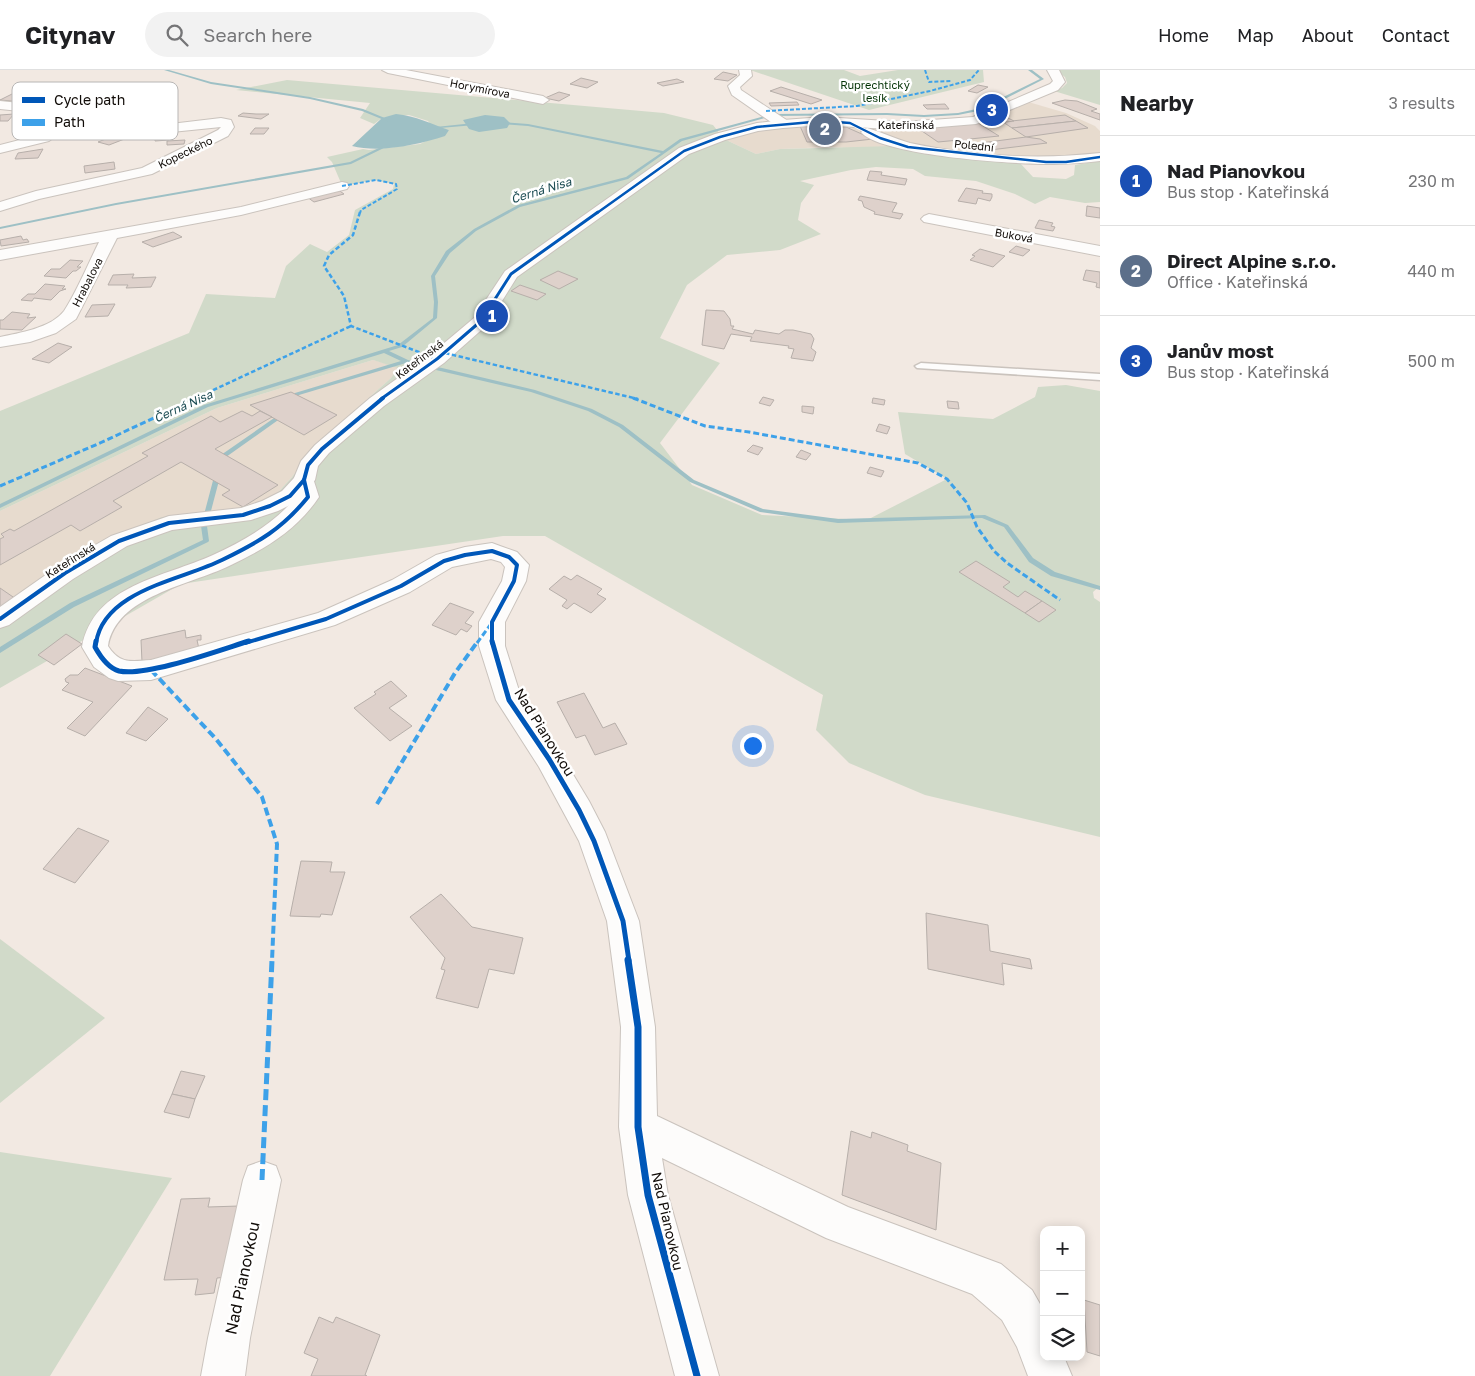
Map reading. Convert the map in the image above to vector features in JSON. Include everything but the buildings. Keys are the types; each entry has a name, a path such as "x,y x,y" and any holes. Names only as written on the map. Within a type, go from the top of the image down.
{"street":[{"name":"Horymírova","path":"388,70 543,100"},
{"path":"745,70 746,76 734,86 736,92 743,99 775,118"},
{"name":"Kateřinská","path":"0,619 64,573 120,541 169,523 243,515 270,506 290,496 304,480 308,465 322,449 377,402 437,360 482,321 511,274 684,151 720,137 757,127 775,118 902,126 976,120 1054,87 1060,82 1053,70"},
{"name":"Kopeckého","path":"0,208 36,195 119,178 147,170 223,133 228,127 227,124 221,122 178,126"},
{"name":"Polední","path":"850,123 880,138 908,147 942,152 1046,162 1066,162 1098,158"},
{"path":"0,149 36,140"},
{"path":"0,255 241,211 342,186"},
{"name":"Buková","path":"929,219 1100,251"},
{"name":"Hrabalova","path":"0,342 24,338 50,329 70,315 111,234"},
{"name":"Nad Pianovkou","path":"304,480 308,496 292,517 269,535 220,561 172,579 126,600 111,612 97,635 95,647 103,660 118,671 151,670 326,619 400,586 444,561 465,555 492,551 513,561 517,565 518,570 514,581 492,622 492,646 509,700 549,760 579,810 594,841 623,921 638,1027 638,1127 648,1195 697,1376"},
{"path":"638,1127 840,1224 986,1278 1017,1305 1034,1335 1050,1376"},
{"name":"Nad Pianovkou","path":"223,1376 229,1338 262,1180"}],"lane":[{"path":"921,366 1100,377"}],"shaded area":[{"path":"1025,101 1066,113 1095,126 1100,131 1100,154 1069,159 829,147 780,149 756,154 724,139 775,126 829,124 919,129 978,123 993,119 1016,104"},
{"path":"373,360 399,367 391,378 317,444 292,477 271,500 0,612 0,511 217,408"}],"green space":[{"name":"Ruprechtický lesík","path":"750,70 844,70 860,76 898,70 983,70 984,82 869,110"},
{"path":"1056,70 1100,70 1100,105 1054,91 1062,88 1067,83 1065,77"},
{"path":"287,80 664,113 713,125 724,139 756,154 780,149 895,146 1020,163 1033,177 1066,179 1074,175 1075,165 1100,161 1100,202 1085,203 1050,197 1035,204 1015,194 976,181 925,176 913,169 876,167 851,170 800,181 814,185 801,203 798,220 821,234 780,250 727,255 687,285 660,338 720,363 660,443 692,485 762,515 867,520 947,479 905,454 898,412 993,419 1035,397 1038,387 1066,385 1100,391 1100,586 1093,592 1094,598 1100,602 1100,837 925,795 849,763 816,730 823,695 545,536 503,536 181,584 0,688 0,612 113,537 162,517 227,521 271,500 292,477 317,444 391,378 398,368 373,360 217,408 0,511 0,411 189,333 206,294 275,298 286,266 310,244 327,252 349,235 355,210 393,189 394,184 374,180 338,187 341,183 332,162 327,157 363,149 369,150 420,144 449,130 432,126 428,121 409,115 382,118 374,124 360,118 370,103 236,90"},
{"path":"0,939 105,1018 0,1103"},
{"path":"0,1152 172,1178 50,1376 0,1376"}],"water":[{"path":"396,114 417,118 449,130 445,136 398,147 374,149 352,146 382,118"},
{"path":"485,115 504,117 510,123 507,128 479,132 469,129 463,120"}],"waterway":[{"path":"166,70 211,83 310,98 363,110 390,121"},
{"name":"Černá Nisa","path":"0,506 206,406 400,346 435,318 436,302 433,276 448,252 475,230 519,206 627,178 681,140 772,115 887,114 924,116 958,114 982,109 1042,79 1030,70"},
{"path":"501,123 528,125 663,152"},
{"path":"428,128 474,124"},
{"path":"0,228 116,204 351,163 388,145"},
{"path":"385,351 406,361"},
{"path":"290,403 297,394 406,361"},
{"path":"406,361 533,391 590,410 621,426 692,481 762,511 838,521 983,516 1006,526 1031,560 1053,574 1100,588"},
{"path":"221,462 223,456 279,417 283,412"},
{"path":"0,650 72,605 206,541 204,526 218,473"}],"marked path":[{"path":"925,70 929,82 951,81"},
{"path":"766,111 857,106 930,91 970,80 979,70"},
{"path":"342,186 369,180 383,180 396,184 397,189 361,210 353,235 329,255 324,266 344,296 351,326 437,359"},
{"path":"0,486 100,443 351,326"},
{"path":"445,353 637,399 705,426 749,432 918,463 947,479 967,503 977,527 994,551 1007,563 1060,600"},
{"path":"377,804 455,673 491,624"},
{"path":"151,670 216,739 262,797 277,844 262,1180"}],"cycle path":[{"path":"0,619 65,573 119,541 169,523 243,515 270,506 290,496 304,480 308,465 322,449 377,402 437,359 481,321 511,274 684,151 720,137 757,127 823,121 850,123 880,138 908,147 960,154 1046,162 1066,162 1100,157"},
{"path":"304,480 308,497 292,517 269,535 220,561 172,579 126,600 111,612 97,635 95,647 103,660 118,671 151,670 326,619 401,586 444,561 465,555 492,551 509,557 517,565 514,581 492,622 492,646 509,700 549,759 579,810 594,841 623,921 638,1027 638,1127 648,1195 697,1376"}],"place":[{"name":"Janův most","path":"992,110"},
{"name":"Direct Alpine s.r.o.","path":"825,129"},
{"name":"Nad Pianovkou","path":"492,316"}]}
